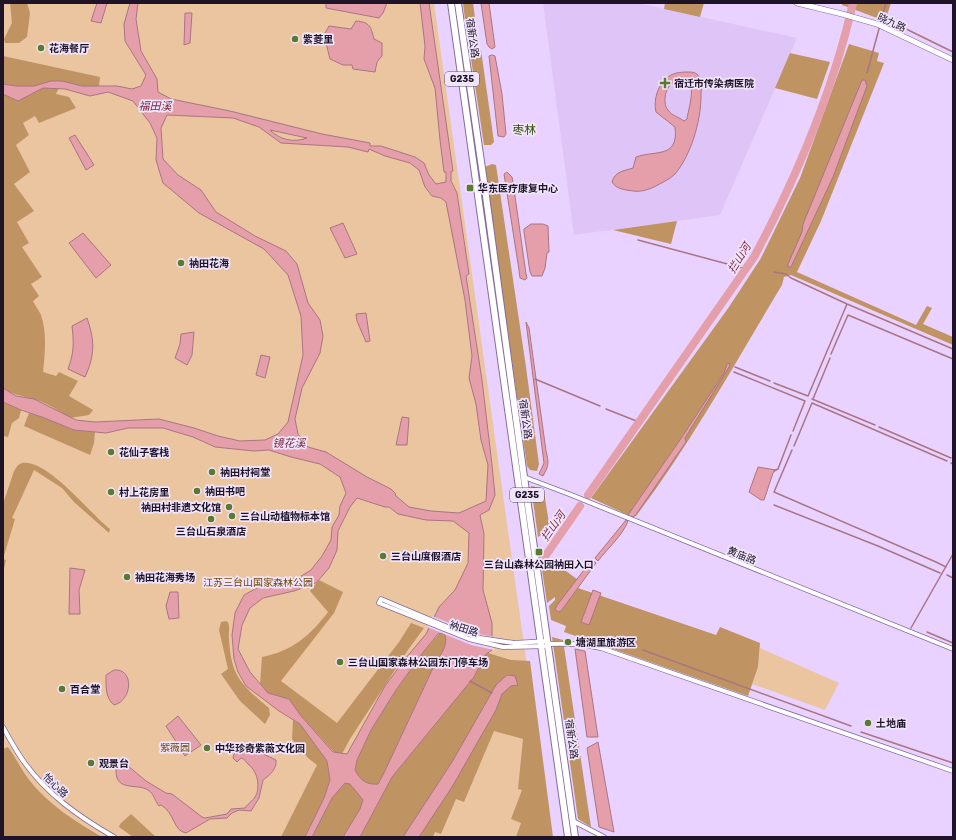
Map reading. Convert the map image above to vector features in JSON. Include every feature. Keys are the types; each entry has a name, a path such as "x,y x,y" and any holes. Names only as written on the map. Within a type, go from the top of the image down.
{"highway":[{"name":"宿新公路","path":"451,3 568,837"},
{"name":"宿新公路","path":"458,3 576,837"}],"street":[{"name":"晓九路","path":"797,3 855,17 880,25 953,60"},
{"name":"黄庙路","path":"524,477 953,649"},
{"name":"衲田路","path":"380,601 429,621 480,638 504,644 570,643 601,648 953,771"},
{"name":"怡心路","path":"3,727 22,759 40,782 69,808 114,837"},
{"path":"573,821 604,837"}],"shaded area":[{"path":"10,3 27,3 30,13 27,37 19,43 5,43 4,39 12,23"},
{"path":"463,3 473,3 478,39 473,42 467,36"},
{"name":"宿迁市传染病医院","path":"543,3 638,3 797,38 720,215 574,235"},
{"path":"665,3 704,3 700,17 664,9"},
{"path":"842,3 891,3 885,21 842,5"},
{"path":"849,44 879,53 877,61 884,63 821,221 797,272 916,325 927,306 932,308 923,324 953,337 953,345 791,275 784,277 782,285 712,402 675,460 636,516 628,515 591,498 729,307 761,258 800,178"},
{"path":"470,48 481,50 494,142 491,145 484,145"},
{"path":"790,53 830,62 817,99 775,88"},
{"path":"3,56 100,77 99,86 82,86 62,81 56,94 69,97 76,108 39,123 35,116 23,123 29,135 16,145 30,172 14,184 34,211 17,222 29,243 22,247 42,277 31,284 39,296 33,301 41,315 45,336 43,372 56,376 59,372 78,381 69,396 93,410 89,415 70,418 43,402 14,394 3,388"},
{"path":"492,164 496,165 526,367 539,464 537,471 530,470 527,466 485,173 485,167"},
{"path":"677,221 671,244 613,230"},
{"path":"3,402 21,410 19,418 12,423 8,437 3,436"},
{"path":"29,413 74,430 95,432 94,443 90,455 24,426"},
{"path":"22,463 32,464 56,478 110,529 109,533 74,502 62,488 34,470 12,518 15,519 3,559 3,504 14,471 18,465"},
{"path":"531,486 541,488 544,492 549,523 546,532 538,537"},
{"path":"3,559 6,560 3,573"},
{"path":"549,559 577,579 555,610 561,611 578,588 716,635 720,627 760,643 758,667 748,696 564,632 566,626 551,620 549,606 555,600 555,597 547,603 541,563"},
{"path":"319,580 343,592 334,613 281,681 337,723 399,642 411,623 424,628 350,739 342,754 334,752 301,716 289,699 268,693 260,684 262,657 282,651 300,641 321,621 328,612 310,591"},
{"path":"227,621 229,627 232,663 235,671 245,686 269,708 270,715 265,724 240,701 221,674 228,669 219,630 221,622"},
{"path":"444,633 446,642 445,646 434,666 384,773 378,784 367,783 359,777 355,770 357,760 371,730 396,690 424,651 439,634"},
{"path":"552,637 563,640 591,827 578,819"},
{"path":"488,653 511,660 530,661 553,837 516,837 521,823 511,819 522,790 518,789 523,739 494,731 464,802 456,799 441,834 435,832 433,837 360,837 392,777 474,677 485,655"},
{"path":"293,720 300,724 327,761 330,780 324,798 305,837 281,837 317,765 308,758 292,739"},
{"path":"8,747 37,790 73,819 102,837 3,837 3,749"},
{"path":"345,783 350,784 363,800 360,809 343,837 312,837 332,798"},
{"path":"131,814 156,837 133,837 119,827 120,824"}],"green space":[{"name":"江苏三台山国家森林公园","path":"3,3 434,3 551,837 3,837"},
{"path":"760,648 839,683 825,710 752,684 758,667"}],"water":[{"path":"97,3 107,3 101,23 91,21"},
{"path":"130,3 138,3 136,19 141,51 157,79 158,92 171,99 230,111 322,134 370,143 370,146 381,146 415,157 424,163 429,175 436,184 446,182 446,172 444,172 435,88 424,59 425,46 420,3 429,3 453,171 451,172 451,181 457,193 469,274 466,276 482,380 495,495 489,510 480,515 484,534 483,590 492,623 492,650 485,655 474,677 392,777 360,837 343,837 360,809 363,800 350,784 345,783 332,798 312,837 305,837 324,798 330,780 327,761 300,724 279,711 246,686 238,672 234,659 232,635 235,613 244,595 264,584 298,578 311,570 322,556 331,540 332,527 339,515 340,506 346,493 340,477 320,464 269,450 254,451 215,447 193,437 163,428 128,428 106,433 74,430 3,402 3,388 16,396 34,399 76,420 95,422 159,419 240,441 265,440 278,434 288,422 303,355 301,316 288,275 264,249 199,213 163,183 156,160 157,138 150,123 133,101 108,92 90,96 65,89 43,88 18,101 3,94 3,84 34,86 51,81 62,81 82,86 117,86 132,89 141,86 146,75 125,41 124,24","holes":["167,115 233,118 259,127 281,143 348,147 368,152 369,149 385,156 410,163 419,170 425,187 432,196 441,198 446,202 465,300 472,356 469,378 476,404 481,440 488,465 486,501 459,513 431,511 409,507 396,496 391,489 367,477 326,452 308,447 298,434 295,419 302,388 320,353 323,336 320,320 308,303 297,264 286,251 255,236 216,212 201,190 178,175 163,159 161,128","270,130 307,138 302,140 287,140","357,498 389,507 398,514 426,520 453,521 469,533 468,563 455,590 439,607 426,634 385,686 347,754 333,752 301,716 289,699 268,693 250,672 238,649 242,625 250,608 263,598 294,591 316,583 329,568 337,550 338,531 350,507","444,633 446,642 445,646 378,784 367,783 359,777 355,770 357,760 371,730 396,690 438,634"]},
{"path":"326,3 387,3 379,18 326,8"},
{"path":"481,3 489,3 495,47 492,49 487,44"},
{"path":"185,13 192,13 190,43 184,45"},
{"path":"356,21 367,24 371,28 374,39 382,43 382,56 377,62 375,72 353,69 352,65 343,65 330,59 324,35 329,26 351,29"},
{"path":"489,56 495,56 502,94 506,134 504,137 498,136"},
{"path":"693,72 700,77 701,106 694,137 681,166 668,180 646,190 639,191 618,188 612,182 613,178 620,172 633,168 636,157 664,151 669,149 673,144 675,127 656,112 655,102 659,88 664,80 677,73","holes":["684,79 691,85 691,97 687,119 684,121 667,109 665,98 667,90 673,83"]},
{"path":"862,80 865,80 867,86 833,177 791,267 788,267 802,232 803,224"},
{"path":"75,135 94,165 86,170 69,138"},
{"path":"507,172 512,177 513,182 527,278 525,280 520,278 504,174"},
{"path":"343,223 357,254 345,258 330,228"},
{"path":"531,224 543,224 548,226 549,252 547,253 545,268 542,276 532,276 530,272 524,229"},
{"path":"83,233 111,265 96,278 69,243"},
{"path":"366,313 370,341 366,342 357,321 356,314"},
{"path":"87,318 93,341 93,348 91,362 85,377 68,369 73,348 72,326"},
{"path":"526,322 529,328 548,458 548,464 543,476 539,474 544,463"},
{"path":"194,332 192,355 187,365 175,358 180,344 181,334"},
{"path":"261,355 270,357 265,378 256,375"},
{"path":"730,363 729,367 685,438 686,442 635,516 631,517 628,515 724,373 727,364"},
{"path":"402,417 409,418 407,445 396,445"},
{"path":"758,467 776,470 773,473 764,500 761,500 749,492"},
{"path":"626,520 628,521 626,526 598,561 595,558"},
{"path":"592,560 596,563 561,611 558,612 555,609 558,604"},
{"path":"70,568 85,570 79,590 80,614 69,614"},
{"path":"593,590 601,593 589,625 581,622"},
{"path":"170,592 178,592 179,618 169,619 166,606"},
{"path":"575,649 585,651 598,737 587,737"},
{"path":"114,670 121,671 125,674 129,685 125,697 114,705 109,699 106,687 106,675"},
{"path":"507,675 515,676 518,685 511,686 502,694 496,710 452,787 419,837 403,837 452,762 496,685"},
{"path":"178,716 201,745 185,756 166,726"},
{"path":"598,742 614,832 599,827 587,748"},
{"path":"246,744 252,744 259,752 276,760 274,769 263,780 259,798 251,811 239,810 232,813 227,818 210,819 186,833 179,829 166,808 161,805 159,806 152,793 143,788 123,784 119,782 117,778 116,768 121,760 146,781 166,793 172,794 202,817 205,818 227,814 231,809 245,808 257,793 258,781 253,770 243,759 241,758 237,762 233,758 234,754"}],"pier":[{"path":"432,616 474,633 494,637 494,650 471,645 427,627"}],"waterway":[{"name":"拦山河","path":"588,495 754,257 785,196 812,133 835,69 853,3"},
{"path":"867,73 886,3"},
{"path":"898,25 953,52"},
{"path":"453,204 460,246"},
{"path":"638,240 746,269"},
{"path":"774,272 786,274 791,278 847,304 953,349"},
{"path":"774,383 808,396 847,304"},
{"path":"831,354 848,315 953,359"},
{"path":"813,399 830,358"},
{"path":"735,367 770,381"},
{"path":"734,372 805,401 793,431"},
{"path":"535,379 600,406"},
{"path":"812,399 875,425"},
{"path":"794,446 812,403 947,461"},
{"path":"606,409 639,422"},
{"path":"879,427 951,458"},
{"path":"774,471 778,469 791,435"},
{"path":"792,450 774,492 946,567"},
{"path":"774,505 878,546 940,573"},
{"name":"拦山河","path":"544,558 580,506"},
{"path":"911,628 953,554"},
{"path":"947,575 953,578"},
{"path":"927,632 953,643"},
{"path":"643,650 851,726"},
{"path":"470,681 492,693"},
{"path":"861,732 953,763"}],"place":[{"name":"紫菱里","path":"295,39"},
{"name":"花海餐厅","path":"41,48"},
{"name":"宿迁市传染病医院","path":"665,83"},
{"name":"华东医疗康复中心","path":"470,188"},
{"name":"衲田花海","path":"181,263"},
{"name":"花仙子客栈","path":"111,452"},
{"name":"衲田村祠堂","path":"212,472"},
{"name":"衲田书吧","path":"197,491"},
{"name":"村上花房里","path":"111,492"},
{"name":"衲田村非遗文化馆","path":"229,507"},
{"name":"三台山动植物标本馆","path":"232,516"},
{"name":"三台山石泉酒店","path":"211,519"},
{"name":"三台山森林公园衲田入口","path":"539,552"},
{"name":"三台山度假酒店","path":"383,556"},
{"name":"衲田花海秀场","path":"127,577"},
{"name":"塘湖里旅游区","path":"568,642"},
{"name":"三台山国家森林公园东门停车场","path":"340,662"},
{"name":"百合堂","path":"62,689"},
{"name":"土地庙","path":"868,723"},
{"name":"中华珍奇紫薇文化园","path":"207,748"},
{"name":"观景台","path":"91,763"}],"district":[{"name":"枣林","path":"524,130"}],"water label":[{"name":"福田溪","path":"155,106"},
{"name":"镜花溪","path":"289,443"}],"park label":[{"name":"紫薇园","path":"175,747"}]}
